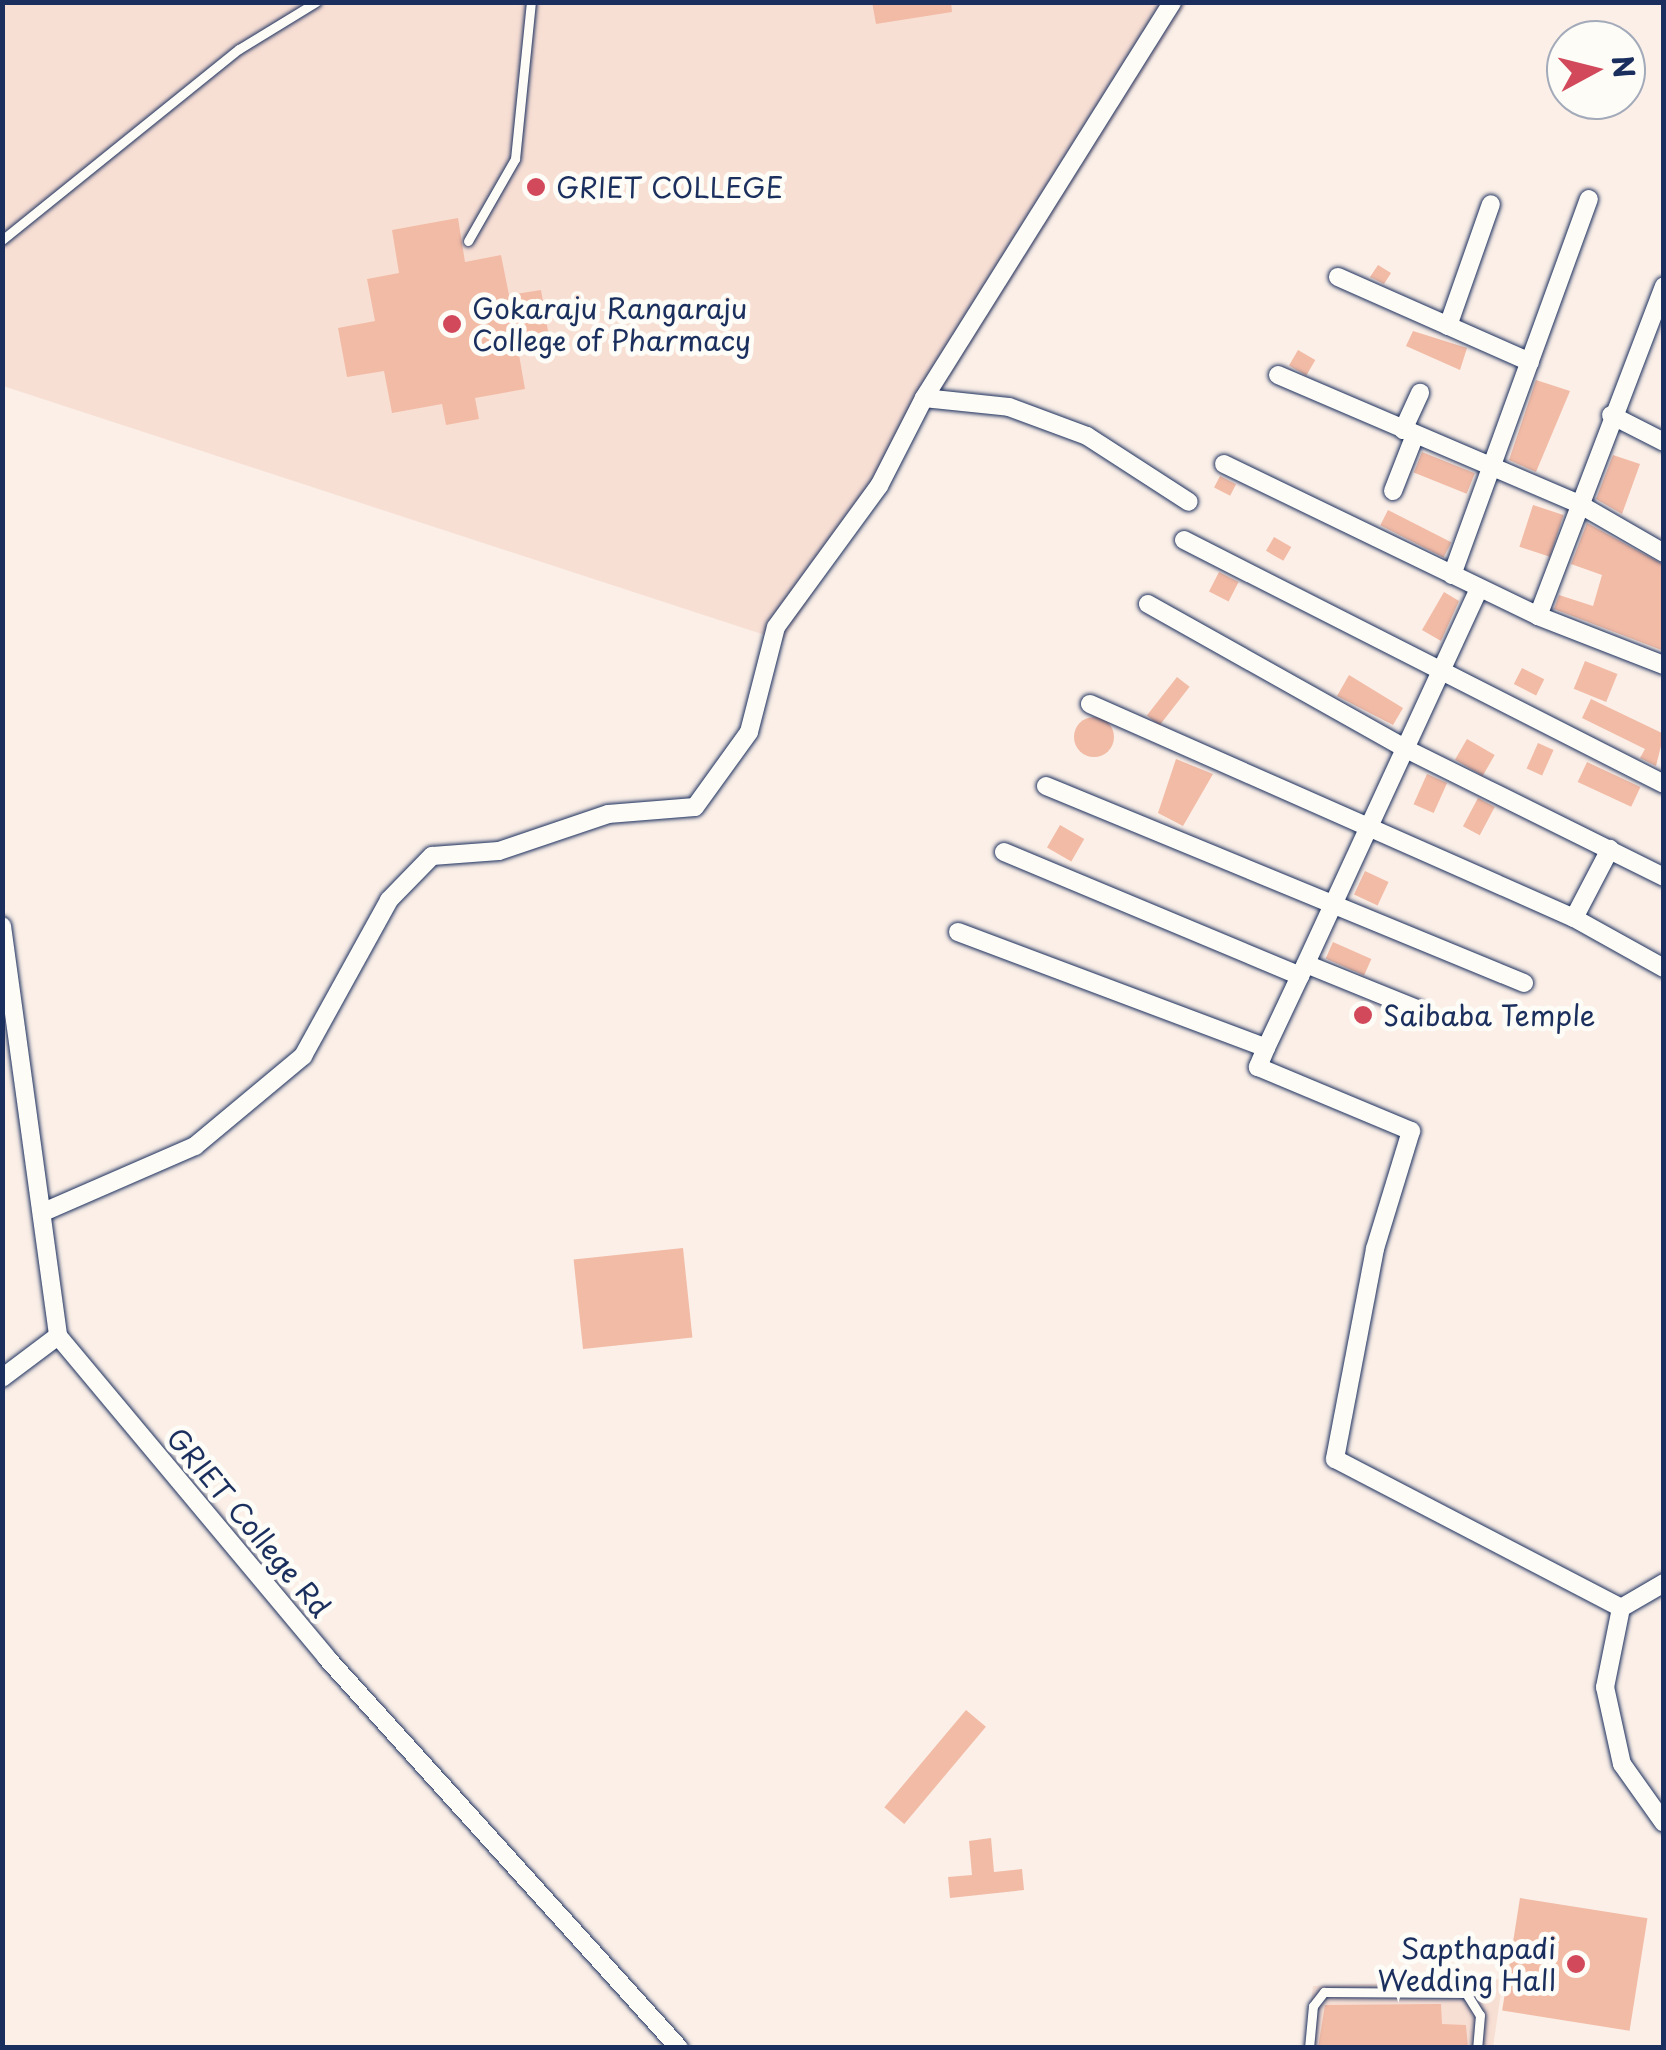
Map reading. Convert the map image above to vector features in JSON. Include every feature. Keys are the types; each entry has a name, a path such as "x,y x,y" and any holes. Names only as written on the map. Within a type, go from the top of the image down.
{"street":[{"path":"46,1211 195,1146 303,1056 389,900 432,856 498,851 608,814 695,807 749,732 776,627 879,486 924,398 1172,2"},
{"path":"1452,575 1589,199"},
{"path":"1448,326 1490,204"},
{"path":"1338,277 1530,362"},
{"path":"1538,616 1645,326 1664,286"},
{"path":"1645,326 1664,335"},
{"path":"1278,375 1580,504 1664,553"},
{"path":"1393,491 1420,393"},
{"path":"924,398 1009,407 1087,436 1190,502"},
{"path":"1612,415 1664,442"},
{"path":"1224,464 1538,616 1664,665"},
{"path":"1184,540 1664,784"},
{"path":"1479,588 1258,1067 1411,1131 1375,1249 1335,1459 1620,1608"},
{"path":"1148,604 1406,749 1664,877"},
{"path":"1090,704 1574,918 1664,968"},
{"path":"1046,786 1335,902 1524,984"},
{"path":"1574,918 1610,849"},
{"path":"1004,852 1303,970 1417,1010"},
{"path":"2,926 8,1004 46,1211 58,1336 2,1378"},
{"path":"958,932 1266,1048"},
{"name":"GRIET College Rd","path":"58,1336 326,1658 678,2048"},
{"path":"1664,1583 1620,1608 1605,1687 1622,1764 1664,1822"}],"lane":[{"path":"2,240 239,49 316,2"},
{"path":"468,241 515,159 530,2"},
{"path":"1309,2048 1313,2006 1324,1992 1466,1994 1478,2004 1478,2048"}],"shaded area":[{"name":"GRIET COLLEGE","path":"3,3 1187,3 783,641 3,386"},
{"path":"1503,1979 1493,2047 1305,2048 1313,1986"}],"building":[{"path":"872,2 951,2 952,12 876,24"},
{"name":"Gokaraju Rangaraju College of Pharmacy","path":"458,218 465,262 501,255 509,295 541,290 550,343 518,349 525,389 475,398 479,419 446,425 442,404 392,413 384,371 347,377 338,328 375,321 367,279 399,273 392,230"},
{"path":"1378,265 1391,273 1384,284 1370,277"},
{"path":"1413,331 1467,348 1460,370 1406,346"},
{"path":"1298,350 1315,360 1306,376 1289,366"},
{"path":"1536,380 1570,391 1536,472 1509,460"},
{"path":"1422,452 1475,473 1467,494 1414,472"},
{"path":"1613,455 1640,464 1622,514 1596,499"},
{"path":"1220,476 1236,484 1230,496 1214,488"},
{"path":"1533,505 1563,515 1550,557 1519,547"},
{"path":"1388,510 1451,542 1444,557 1380,525"},
{"path":"1587,523 1664,565 1664,651 1554,609 1559,595 1593,606 1602,575 1571,564"},
{"path":"1274,537 1291,547 1283,561 1266,551"},
{"path":"1219,572 1239,582 1229,602 1209,592"},
{"path":"1444,592 1459,601 1441,641 1422,630"},
{"path":"1585,661 1617,674 1606,702 1574,689"},
{"path":"1522,668 1544,679 1536,695 1514,684"},
{"path":"1349,675 1403,708 1393,725 1337,696"},
{"path":"1177,677 1190,687 1159,725 1147,716"},
{"path":"1591,699 1664,734 1656,766 1640,758 1645,749 1582,718"},
{"path":"1094,717 1108,723 1114,737 1108,751 1094,757 1080,751 1074,737 1080,723"},
{"path":"1467,739 1495,755 1483,776 1455,760"},
{"path":"1538,743 1554,750 1542,775 1527,769"},
{"path":"1176,759 1213,774 1183,826 1158,813"},
{"path":"1587,762 1640,787 1631,807 1578,782"},
{"path":"1427,774 1447,783 1434,813 1414,804"},
{"path":"1478,798 1495,807 1480,835 1463,826"},
{"path":"1060,825 1084,839 1071,862 1047,848"},
{"path":"1365,871 1389,882 1378,906 1354,895"},
{"path":"1333,942 1371,959 1364,976 1326,958"},
{"path":"683,1248 692,1338 583,1349 574,1259"},
{"path":"966,1710 986,1727 904,1824 884,1807"},
{"path":"991,1838 994,1872 1022,1869 1024,1890 950,1898 948,1877 972,1875 969,1841"},
{"name":"Sapthapadi Wedding Hall","path":"1520,1898 1647,1918 1630,2031 1502,2011"},
{"path":"1441,2004 1442,2024 1466,2025 1468,2048 1318,2048 1325,2005"}],"place":[{"name":"GRIET COLLEGE","path":"536,187"},
{"name":"Gokaraju Rangaraju College of Pharmacy","path":"452,324"},
{"name":"Saibaba Temple","path":"1363,1015"},
{"name":"Sapthapadi Wedding Hall","path":"1576,1964"}]}
